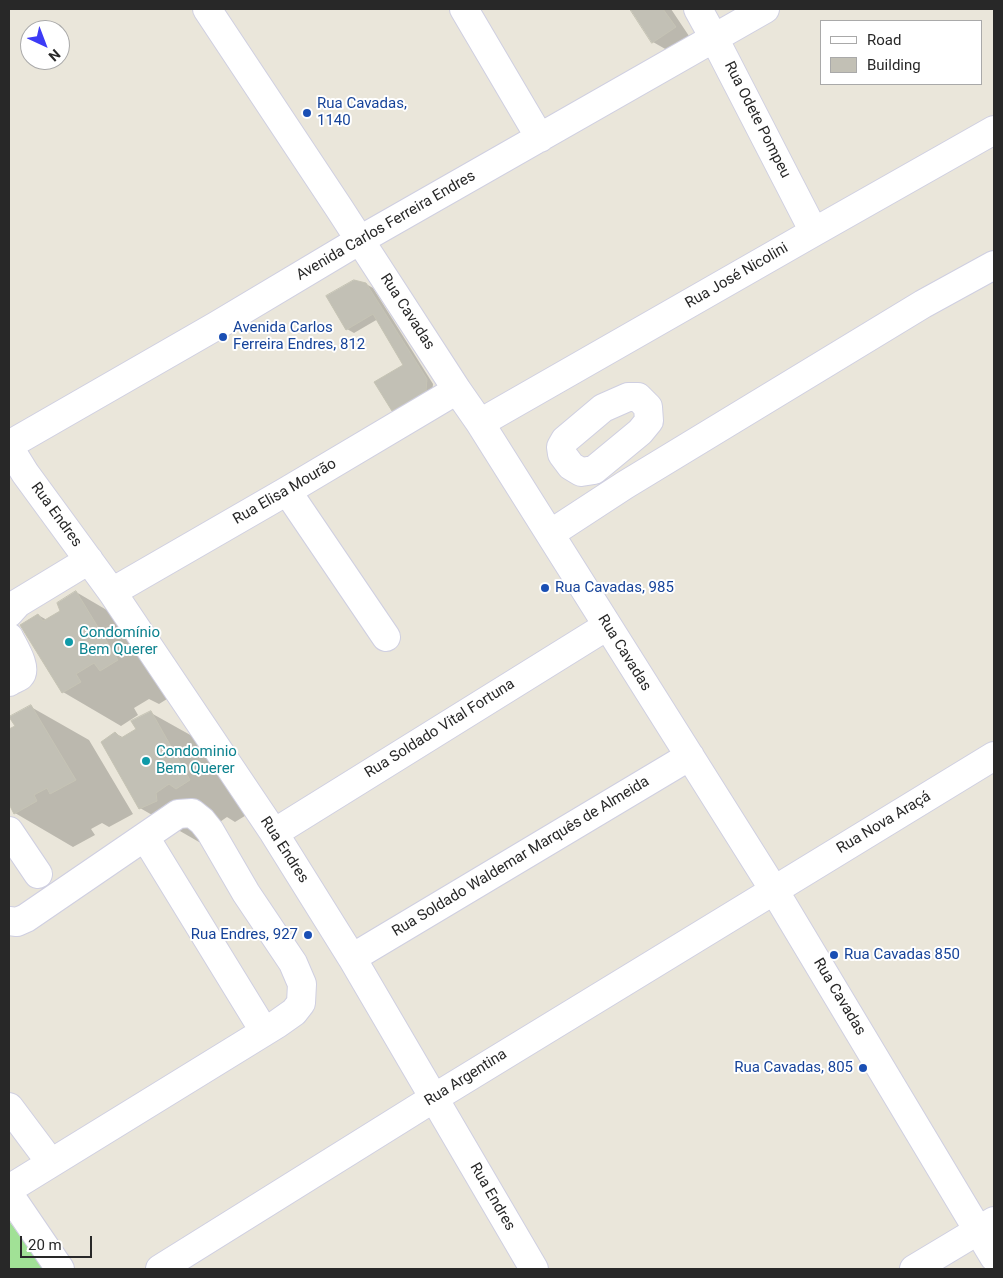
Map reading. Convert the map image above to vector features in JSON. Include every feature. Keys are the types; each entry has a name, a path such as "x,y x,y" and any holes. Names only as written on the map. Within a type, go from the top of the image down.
{"street":[{"name":"Rua Cavadas","path":"207,9 480,423 986,1226 994,1256"},
{"path":"464,9 540,138"},
{"name":"Rua Odete Pompeu","path":"698,9 814,232"},
{"name":"Avenida Carlos Ferreira Endres","path":"9,446 360,240 765,9"},
{"name":"Rua José Nicolini","path":"480,423 994,130"},
{"path":"550,534 610,495 923,304 994,265"},
{"name":"Rua Elisa Mourão","path":"112,592 457,390"},
{"name":"Rua Endres","path":"9,446 25,473 112,592 274,833 352,958 534,1269"},
{"path":"594,470 610,495"},
{"path":"287,491 386,637"},
{"path":"9,613 18,603 89,560"},
{"name":"Rua Soldado Vital Fortuna","path":"274,833 607,626"},
{"path":"9,637 23,670 21,675 9,682"},
{"name":"Rua Soldado Waldemar Marquês de Almeida","path":"352,958 690,756"},
{"name":"Rua Nova Araçá","path":"774,890 994,756"},
{"path":"9,921 17,922 26,918 178,814 192,813 202,821 210,832 246,893 293,963 302,984 301,1002 294,1012 9,1189"},
{"path":"9,831 38,874"},
{"path":"145,837 264,1032"},
{"name":"Rua Argentina","path":"160,1269 434,1098 774,890"},
{"path":"9,1107 51,1163"},
{"path":"9,1194 60,1269"},
{"path":"914,1269 986,1226"}],"green space":[{"path":"9,1221 44,1269 9,1269"}],"building":[{"path":"630,9 663,9 676,27 652,43"},
{"path":"354,280 366,283 427,379 426,391 392,411 374,382 403,365 373,314 346,330 326,296"},
{"name":"Condomínio Bem Querer","path":"76,591 118,660 100,671 94,663 76,674 81,682 62,693 20,625 38,614 43,621 60,611 57,603"},
{"path":"31,705 76,780 50,794 47,788 34,795 37,801 14,814 9,804 9,729 15,726 9,717"},
{"name":"Condominio Bem Querer","path":"151,711 190,780 176,789 169,784 156,793 157,801 139,809 101,742 115,732 121,738 136,729 131,721"}],"place":[{"name":"Rua Cavadas, 1140","path":"307,113"},
{"name":"Avenida Carlos Ferreira Endres, 812","path":"223,337"},
{"name":"Rua Cavadas, 985","path":"545,588"},
{"name":"Condomínio Bem Querer","path":"69,642"},
{"name":"Condominio Bem Querer","path":"146,761"},
{"name":"Rua Endres, 927","path":"308,935"},
{"name":"Rua Cavadas 850","path":"834,955"},
{"name":"Rua Cavadas, 805","path":"863,1068"}]}
